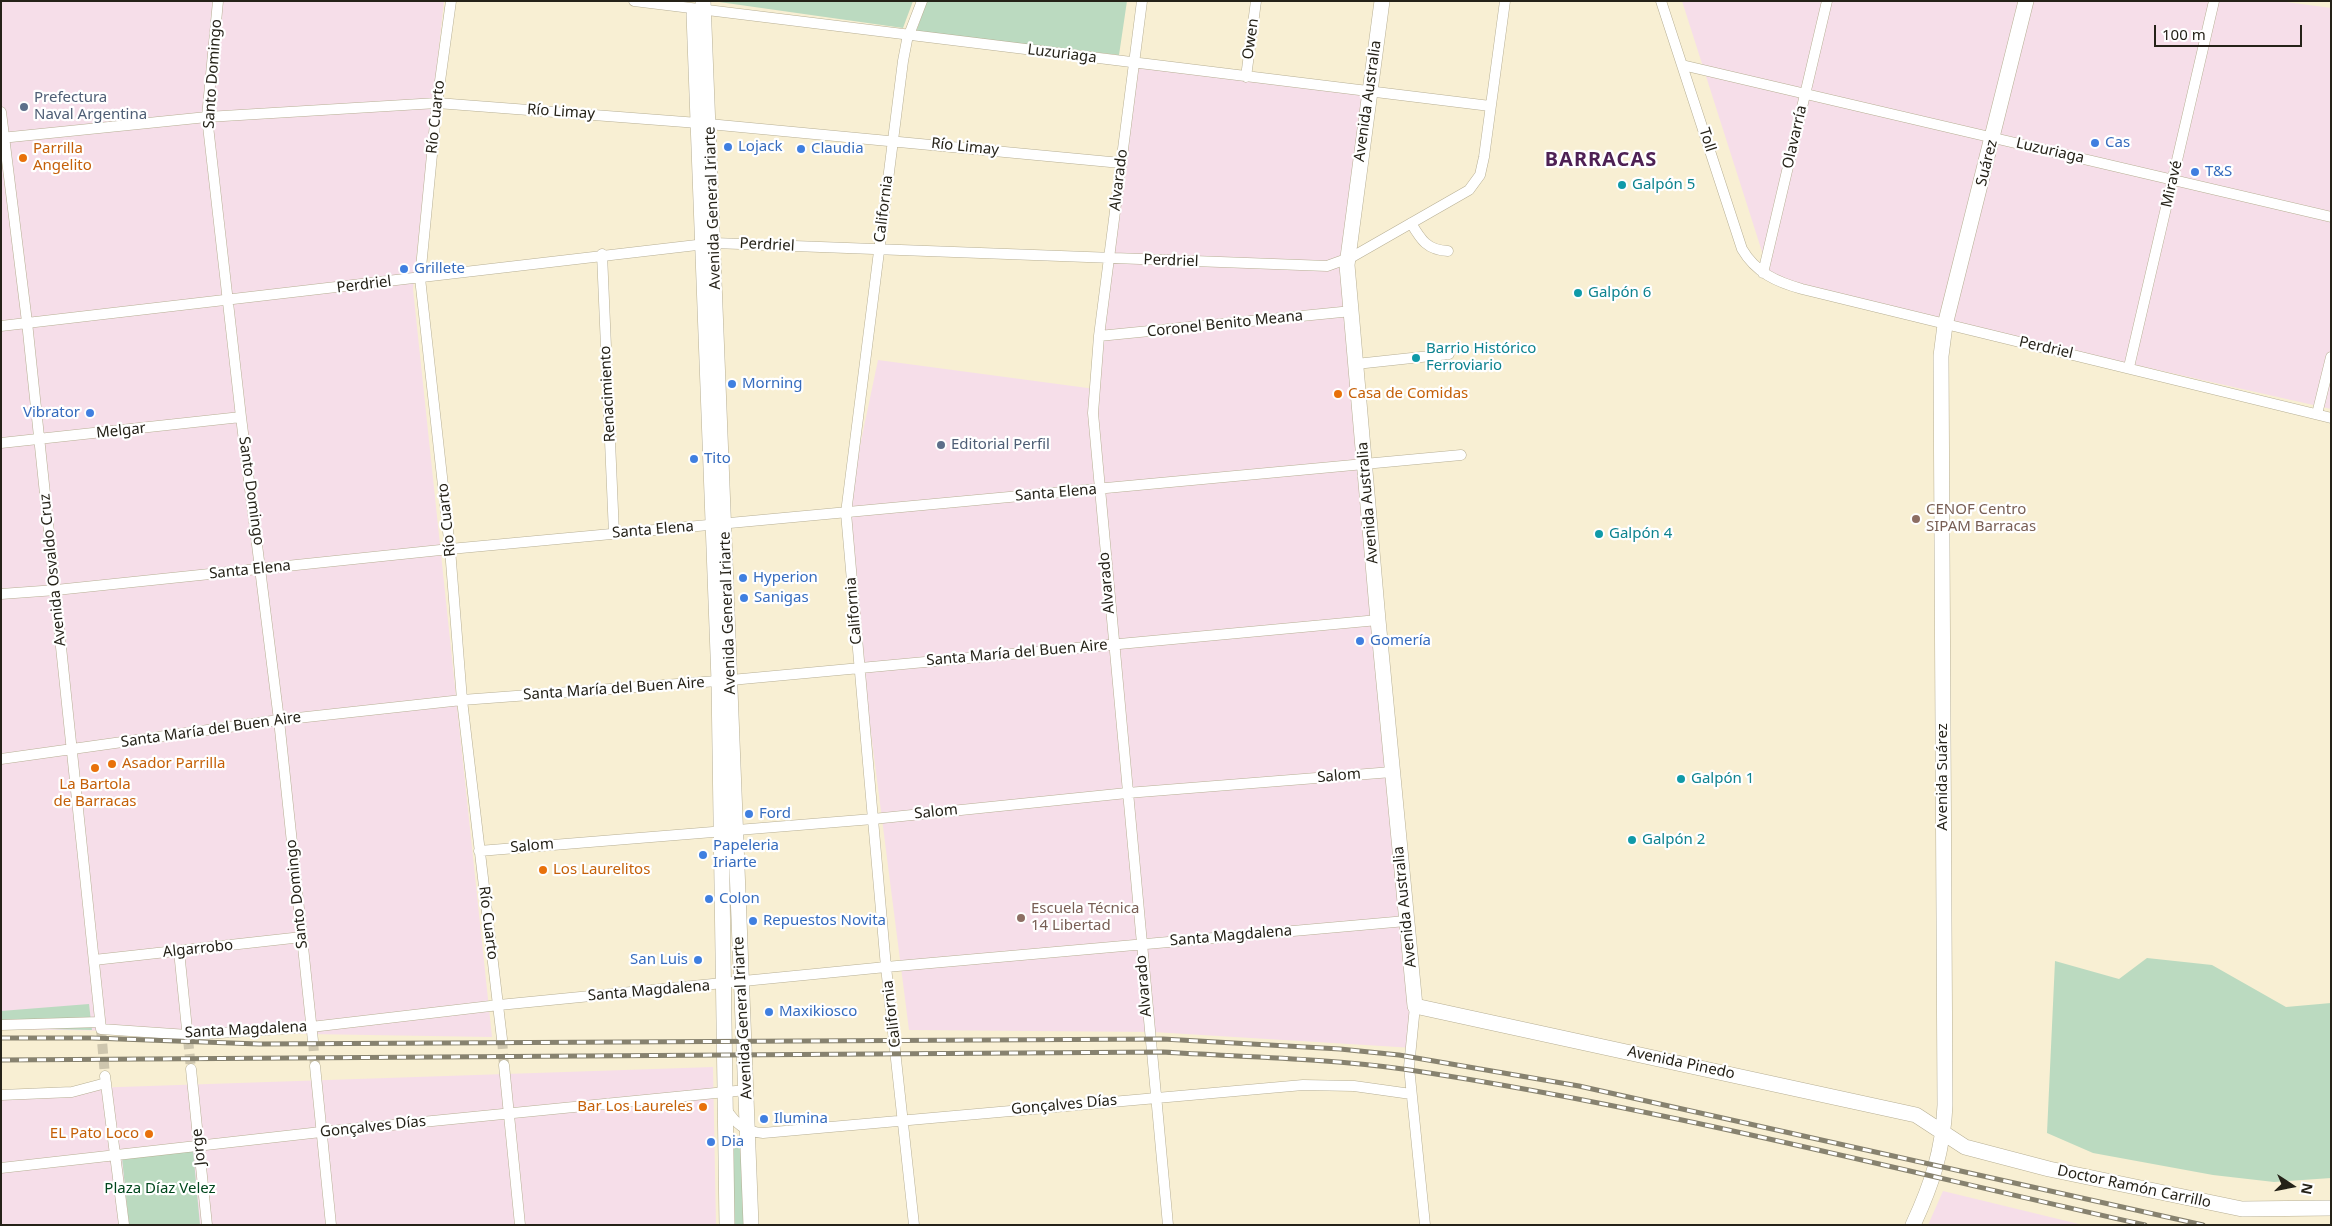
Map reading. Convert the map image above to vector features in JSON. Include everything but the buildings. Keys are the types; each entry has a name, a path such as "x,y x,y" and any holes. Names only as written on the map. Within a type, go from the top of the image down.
{"main road":[{"name":"Avenida Australia","path":"1382,1 1347,259 1378,620 1415,1006"},
{"name":"Suárez","path":"1945,325 2026,1"},
{"name":"Avenida General Iriarte","path":"699,6 725,681 728,830 722,984 726,1090 727,1225"},
{"name":"Avenida Suárez","path":"1913,1225 1934,1177 1943,1132 1940,368 1945,325"},
{"name":"Avenida General Iriarte","path":"728,830 741,983 749,1132 751,1225"},
{"name":"Avenida Pinedo","path":"1415,1006 1893,1109 1916,1115 1943,1132"},
{"name":"Doctor Ramón Carrillo","path":"1943,1132 1965,1147 2049,1169 2229,1207 2251,1210 2331,1208"}],"street":[{"name":"Santo Domingo","path":"218,1 207,117 241,417 279,720 313,1041"},
{"name":"Río Cuarto","path":"451,1 437,103 420,278 450,549 462,700 502,1039"},
{"name":"Luzuriaga","path":"634,1 699,6 909,36 1490,106"},
{"name":"California","path":"914,1225 886,967 858,667 846,513 903,61 909,36 922,1"},
{"name":"Alvarado","path":"1142,1 1099,336 1093,413 1154,1098 1168,1225"},
{"name":"Owen","path":"1246,77 1256,1"},
{"path":"1490,106 1504,1"},
{"name":"Toll","path":"1661,1 1742,249 1749,260 1762,273"},
{"name":"Olavarría","path":"1762,273 1827,1"},
{"name":"Miravé","path":"2129,367 2214,1"},
{"name":"Luzuriaga","path":"1682,64 1993,138 2173,178 2331,217"},
{"name":"Río Limay","path":"3,138 207,117 437,103 892,140 1121,163"},
{"name":"Perdriel","path":"1,326 708,243 1327,266 1347,259 1469,190 1480,175 1490,106"},
{"name":"Avenida Osvaldo Cruz","path":"1,112 27,322 101,1026"},
{"path":"1411,223 1426,246 1436,251 1448,251"},
{"name":"Renacimiento","path":"602,254 614,534"},
{"name":"Perdriel","path":"1762,273 1802,289 1945,325 2129,367 2331,418"},
{"name":"Coronel Benito Meana","path":"1099,336 1352,311"},
{"path":"1356,364 1449,354"},
{"path":"2317,414 2331,357"},
{"name":"Melgar","path":"1,443 241,417"},
{"name":"Santa Elena","path":"1,594 56,590 450,549 1461,455"},
{"name":"Santa María del Buen Aire","path":"1,759 279,720 462,700 725,681 858,667 1378,620"},
{"name":"Salom","path":"479,851 873,819 1128,793 1392,772"},
{"name":"Santa Magdalena","path":"1,1025 101,1026 188,1037 311,1027 499,1005 741,983 886,967 1140,943 1406,921"},
{"name":"Algarrobo","path":"94,960 302,937"},
{"path":"179,951 188,1037"},
{"path":"1415,1006 1409,1048 1411,1094 1425,1225"},
{"path":"504,1065 520,1225"},
{"path":"315,1066 331,1225"},
{"name":"Jorge","path":"191,1070 207,1225"},
{"path":"1,1095 72,1092 106,1080 124,1225"},
{"name":"Gonçalves Días","path":"749,1132 763,1133 904,1119 1329,1084 1362,1086 1411,1094"},
{"name":"Gonçalves Días","path":"1,1168 321,1132 726,1090 746,1090"},
{"path":"726,1109 734,1121 749,1132"}],"shaded area":[{"path":"1,1 444,1 413,289 492,1037 1,1029"},
{"path":"1682,1 2279,1 2331,8 2331,409 1772,283"},
{"path":"1135,62 1362,93 1348,274 1414,1048 1153,1032 909,1030 844,522 878,360 1095,389"},
{"path":"713,1067 716,1225 1,1225 1,1091"},
{"path":"1943,1191 2083,1225 1928,1225"}],"green space":[{"path":"712,1 913,1 903,28"},
{"path":"927,1 1127,1 1119,55 916,32"},
{"path":"2147,958 2212,965 2286,1007 2331,1003 2331,1178 2274,1182 2213,1175 2093,1153 2047,1133 2055,961 2119,979"},
{"path":"89,1004 92,1030 1,1028 1,1011"},
{"path":"738,1145 742,1146 746,1225 732,1225 733,1149"},
{"name":"Plaza Díaz Velez","path":"193,1150 200,1225 129,1225 122,1158"}],"tunnel":[{"path":"101,1029 105,1076"},
{"path":"188,1039 191,1069"},
{"path":"502,1039 504,1065"},
{"path":"313,1041 315,1066"}],"railway":[{"path":"1,1038 92,1038 259,1044 1163,1039 1340,1049 1399,1055 1579,1086 2203,1225"},
{"path":"1,1060 1163,1052 1343,1062 1403,1069 1590,1101 1775,1140 2145,1225"}],"place":[{"name":"Prefectura Naval Argentina","path":"24,107"},
{"name":"Cas","path":"2095,143"},
{"name":"Lojack","path":"728,147"},
{"name":"Claudia","path":"801,149"},
{"name":"Parrilla Angelito","path":"23,158"},
{"name":"T&S","path":"2195,172"},
{"name":"Galpón 5","path":"1622,185"},
{"name":"Grillete","path":"404,269"},
{"name":"Galpón 6","path":"1578,293"},
{"name":"Barrio Histórico Ferroviario","path":"1416,358"},
{"name":"Morning","path":"732,384"},
{"name":"Casa de Comidas","path":"1338,394"},
{"name":"Vibrator","path":"90,413"},
{"name":"Editorial Perfil","path":"941,445"},
{"name":"Tito","path":"694,459"},
{"name":"CENOF Centro SIPAM Barracas","path":"1916,519"},
{"name":"Galpón 4","path":"1599,534"},
{"name":"Hyperion","path":"743,578"},
{"name":"Sanigas","path":"744,598"},
{"name":"Gomería","path":"1360,641"},
{"name":"Asador Parrilla","path":"112,764"},
{"name":"La Bartola de Barracas","path":"95,768"},
{"name":"Galpón 1","path":"1681,779"},
{"name":"Ford","path":"749,814"},
{"name":"Galpón 2","path":"1632,840"},
{"name":"Papeleria Iriarte","path":"703,855"},
{"name":"Los Laurelitos","path":"543,870"},
{"name":"Colon","path":"709,899"},
{"name":"Escuela Técnica 14 Libertad","path":"1021,918"},
{"name":"Repuestos Novita","path":"753,921"},
{"name":"San Luis","path":"698,960"},
{"name":"Maxikiosco","path":"769,1012"},
{"name":"Bar Los Laureles","path":"703,1107"},
{"name":"Ilumina","path":"764,1119"},
{"name":"EL Pato Loco","path":"149,1134"},
{"name":"Dia","path":"711,1142"}],"district":[{"name":"BARRACAS","path":"1601,160"}]}
